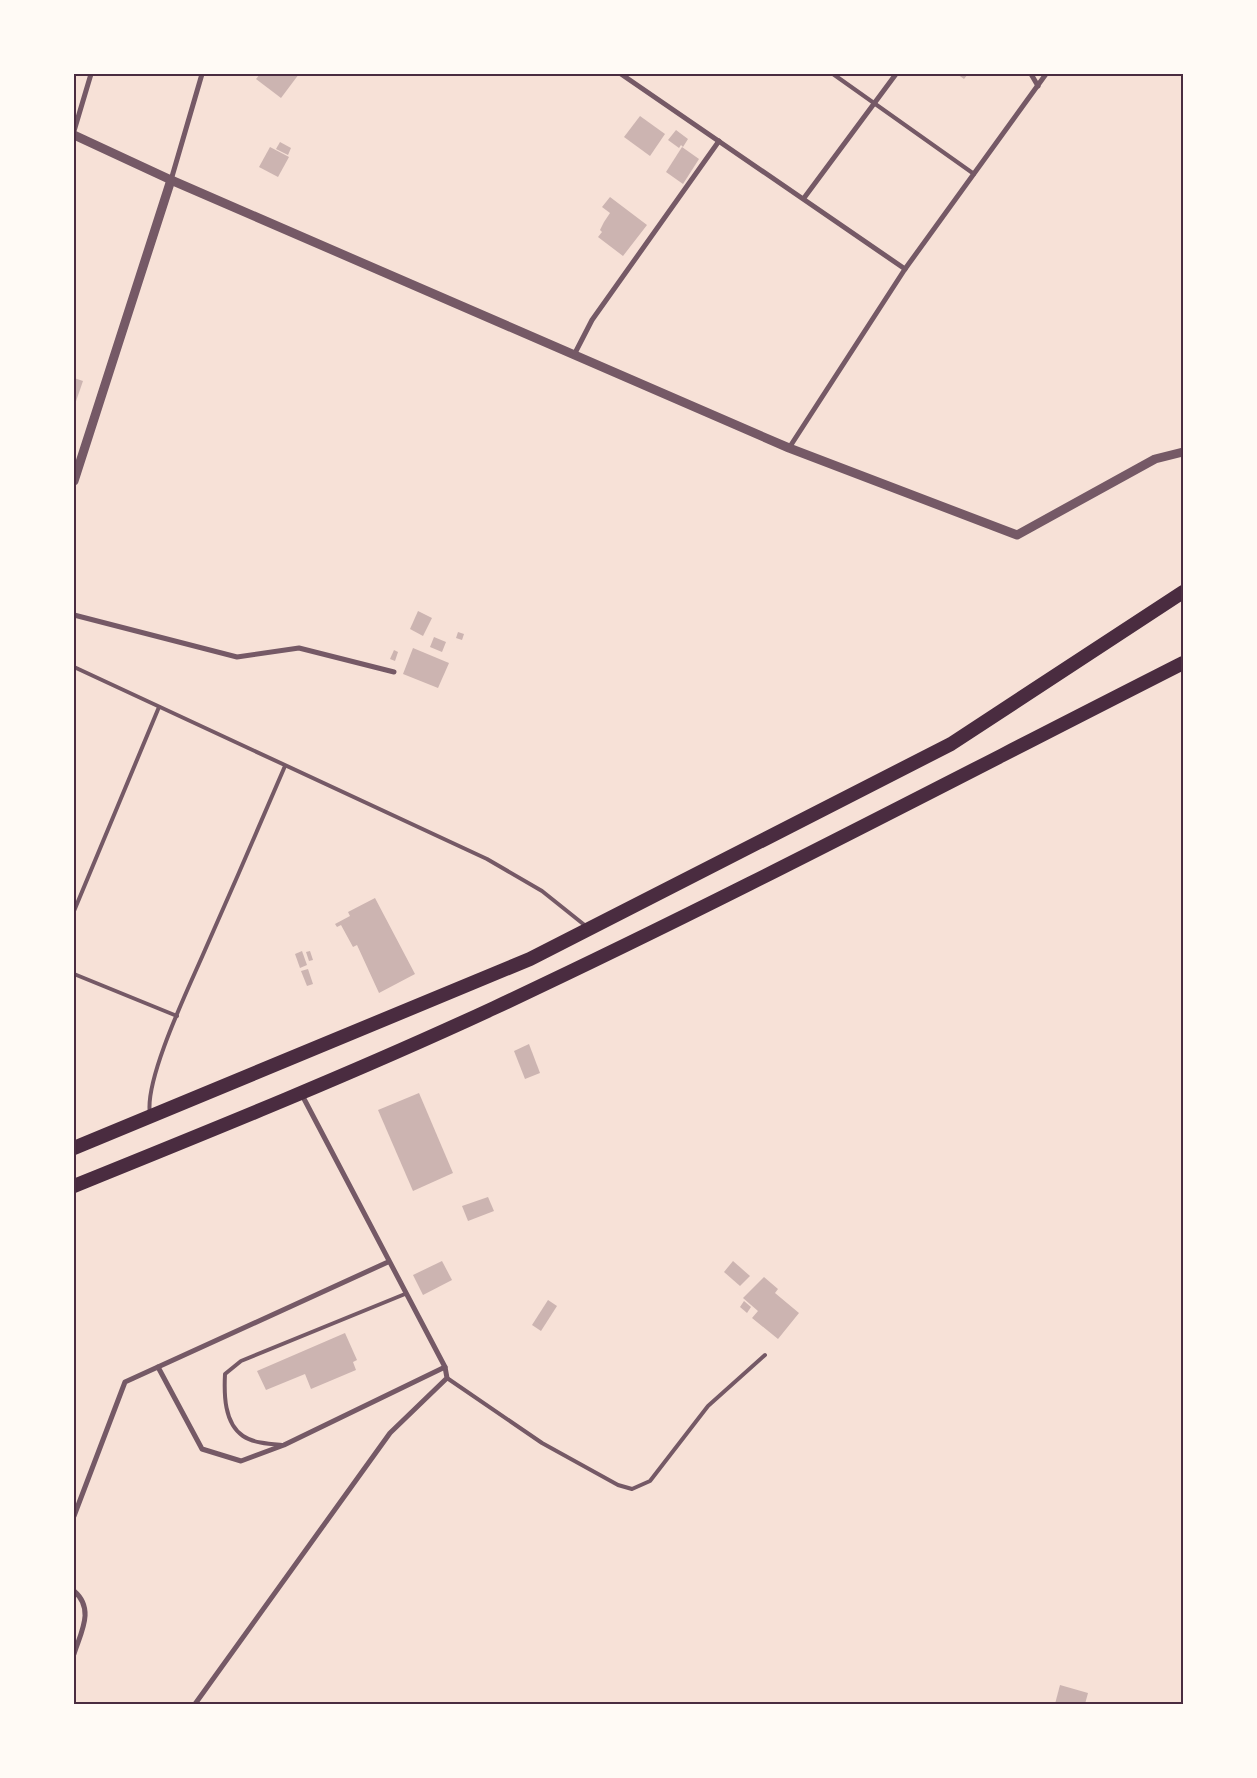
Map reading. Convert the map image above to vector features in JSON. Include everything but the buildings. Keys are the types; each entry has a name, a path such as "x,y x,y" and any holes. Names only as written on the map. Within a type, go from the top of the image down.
{"highway":[{"path":"74,1148 530,959 951,744 1183,592"},
{"path":"74,1186 302,1094 492,1009 652,932 1183,663"}],"street":[{"path":"91,74 74,133 171,180 789,448 1017,536 1155,459 1183,452"},
{"path":"74,481 171,180 202,74"},
{"path":"622,74 804,198 905,270"},
{"path":"804,198 896,74"},
{"path":"1031,74 1038,86"},
{"path":"789,448 905,270 1046,74"},
{"path":"574,355 592,320 719,141"},
{"path":"74,615 237,658 299,648 394,672"},
{"path":"195,1704 390,1433 447,1378 445,1367 388,1262 302,1094"},
{"path":"74,1516 125,1382 388,1262"},
{"path":"158,1367 202,1449 240,1461 284,1446 445,1367"},
{"path":"74,1591 82,1598 87,1614 74,1654"}],"lane":[{"path":"833,74 974,174"},
{"path":"74,666 515,874 542,891 589,929"},
{"path":"74,911 159,707"},
{"path":"150,1116 148,1102 151,1086 177,1016 285,766"},
{"path":"74,974 177,1016"},
{"path":"284,1446 243,1437 232,1422 224,1397 226,1374 241,1360 405,1294"},
{"path":"447,1378 542,1443 618,1485 632,1489 650,1481 708,1406 765,1355"}]}
